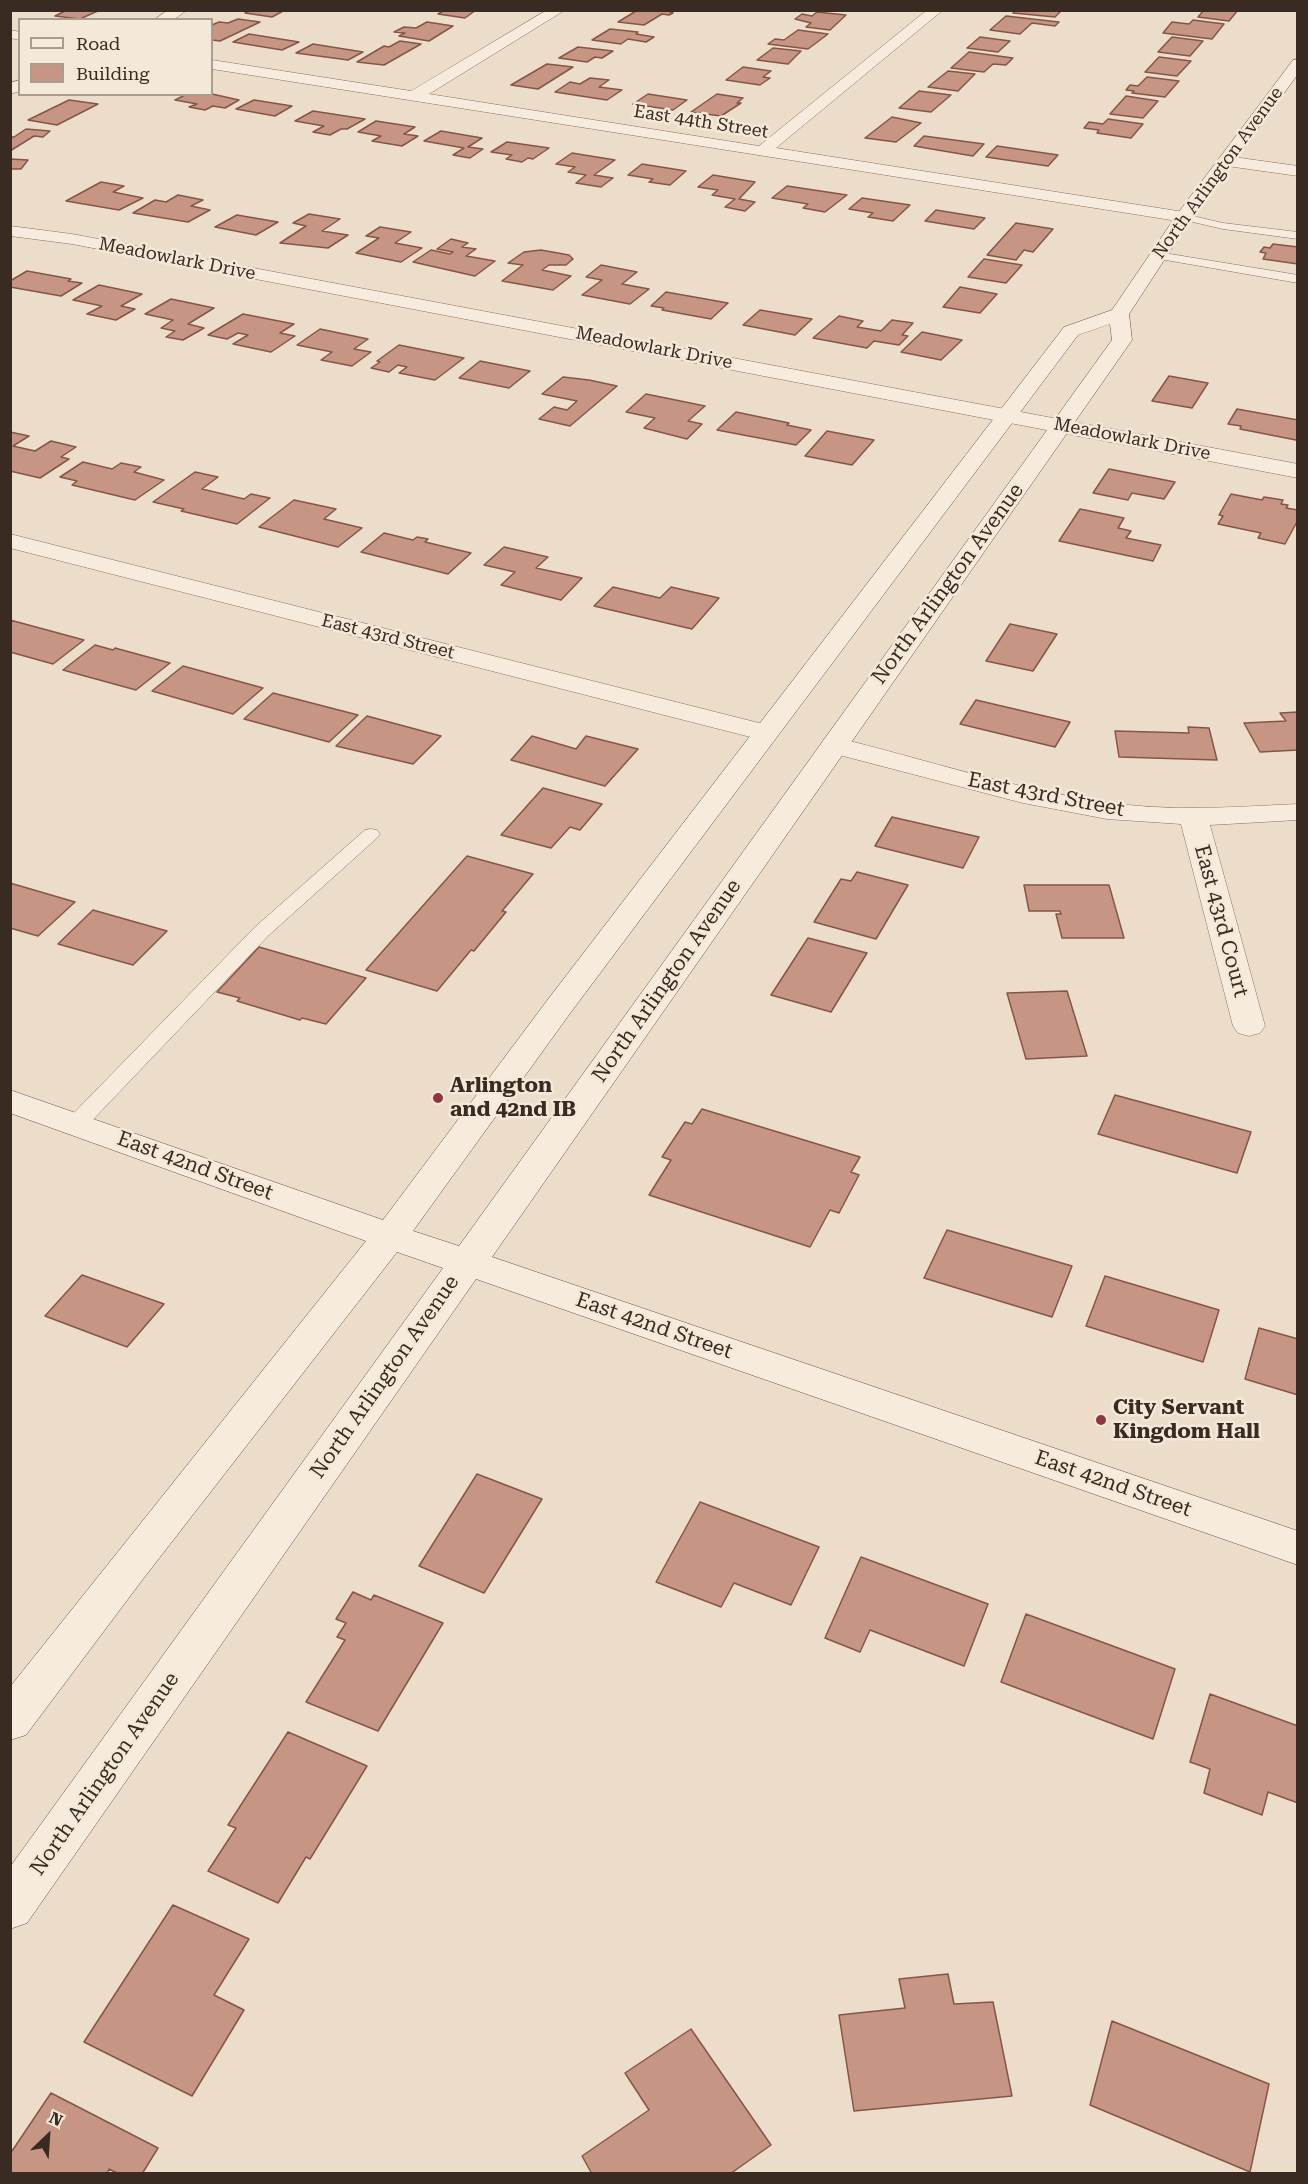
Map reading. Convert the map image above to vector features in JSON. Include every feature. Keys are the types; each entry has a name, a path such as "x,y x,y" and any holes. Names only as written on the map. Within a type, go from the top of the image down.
{"street":[{"path":"164,18 180,10"},
{"path":"413,97 558,10"},
{"path":"763,151 936,10"},
{"name":"North Arlington Avenue","path":"10,1907 466,1261 1122,340 1119,314 1184,217 1298,63"},
{"name":"East 44th Street","path":"213,65 1184,217"},
{"path":"1226,161 1298,171"},
{"name":"Meadowlark Drive","path":"10,231 82,240 1298,471"},
{"path":"10,1722 128,1567 390,1236 560,1005 1071,331 1119,314"},
{"name":"East 43rd Street","path":"10,542 766,733"},
{"name":"East 43rd Street","path":"834,745 1023,795 1090,808 1141,814 1230,817 1298,812"},
{"name":"East 43rd Court","path":"1193,816 1249,1026"},
{"name":"East 42nd Street","path":"10,1101 390,1236 1298,1548"}],"lane":[{"path":"1184,217 1223,226 1298,236"},
{"path":"1158,256 1298,279"},
{"path":"76,1124 262,931 371,834"}],"building":[{"path":"67,10 100,10 82,18 55,16"},
{"path":"250,10 285,10 272,17 245,13"},
{"path":"445,10 476,10 465,18 438,14"},
{"path":"665,10 673,13 662,14 644,25 618,22 636,11"},
{"path":"1016,10 1062,10 1055,17 1013,13"},
{"path":"1204,10 1238,10 1229,21 1198,17"},
{"path":"817,12 846,15 830,30 806,27 811,23 795,19 802,14 812,16"},
{"path":"1006,16 1059,22 1055,26 1032,23 1020,34 990,30"},
{"path":"238,19 260,22 220,41 213,40 213,25 219,22 228,23"},
{"path":"1193,20 1224,24 1212,39 1163,33 1172,22 1189,24"},
{"path":"427,22 453,26 429,41 399,36 405,33 394,32 404,27 416,28"},
{"path":"610,29 638,32 636,34 654,37 646,42 628,39 621,44 592,40"},
{"path":"798,30 828,34 808,49 768,44 775,39 784,40"},
{"path":"249,34 299,42 282,50 233,42"},
{"path":"980,37 1010,41 998,52 967,48"},
{"path":"1172,37 1203,41 1190,56 1158,52"},
{"path":"400,41 421,44 384,65 357,62 384,46 389,47"},
{"path":"313,44 363,52 348,60 296,53"},
{"path":"578,47 613,51 602,58 595,57 587,62 559,58"},
{"path":"773,48 801,51 788,64 757,60"},
{"path":"969,52 1013,58 1006,65 993,64 984,72 951,68"},
{"path":"1159,57 1191,61 1177,76 1145,72"},
{"path":"547,64 573,67 538,89 511,85"},
{"path":"743,67 771,71 763,77 770,78 760,85 726,80"},
{"path":"948,71 975,74 958,91 928,87"},
{"path":"1147,77 1179,81 1165,97 1132,93 1134,91 1126,90 1130,85 1138,86"},
{"path":"590,78 609,80 599,87 622,90 607,100 555,92 570,82 580,84"},
{"path":"919,91 951,95 931,112 899,108"},
{"path":"213,94 239,100 225,108 213,106 205,110 189,107 197,104 175,100 183,96"},
{"path":"648,94 687,100 673,110 633,104"},
{"path":"717,94 743,98 737,103 741,103 721,116 691,112"},
{"path":"1126,96 1158,101 1143,118 1110,114"},
{"path":"69,100 98,104 57,125 28,120"},
{"path":"254,100 292,106 275,116 236,109"},
{"path":"313,111 365,119 330,135 313,132 324,126 295,121"},
{"path":"892,117 921,123 896,142 865,138"},
{"path":"1108,119 1143,124 1131,138 1097,133 1099,130 1084,128 1089,122 1103,124"},
{"path":"376,121 415,127 404,134 418,136 402,146 372,141 381,136 358,132"},
{"path":"26,129 50,131 43,137 34,136 10,151 10,137"},
{"path":"441,131 482,138 468,147 483,149 470,158 453,155 464,148 424,141"},
{"path":"924,136 984,144 973,156 914,146"},
{"path":"507,142 549,148 533,159 528,158 522,162 506,159 512,155 491,152"},
{"path":"997,146 1058,155 1048,166 986,157"},
{"path":"572,153 615,160 594,175 613,178 601,187 576,183 586,175 568,172 575,167 556,164"},
{"path":"10,159 28,160 21,169 10,169"},
{"path":"642,164 686,171 670,185 649,182 653,179 628,175"},
{"path":"713,175 755,182 739,199 755,202 745,211 725,207 735,199 712,195 718,190 698,187"},
{"path":"101,182 124,186 113,192 143,198 119,210 66,201"},
{"path":"787,186 847,195 825,212 803,208 808,204 772,198"},
{"path":"178,195 203,200 191,206 210,210 188,222 133,213 155,200 166,202"},
{"path":"862,198 910,205 893,221 868,217 873,213 849,209"},
{"path":"936,210 985,218 974,229 925,221"},
{"path":"309,214 340,219 322,231 348,235 328,248 280,243 306,226 293,223"},
{"path":"237,215 278,222 256,235 215,227"},
{"path":"1016,223 1053,229 1033,252 1024,250 1016,260 987,255"},
{"path":"380,227 411,232 395,243 422,248 401,262 356,253 379,238 366,236"},
{"path":"451,239 468,243 462,247 476,249 466,256 495,261 475,276 413,262 431,250 450,254 453,252 437,249"},
{"path":"1273,244 1298,247 1298,264 1263,259 1266,253 1260,252 1264,247 1270,248"},
{"path":"541,250 569,255 573,259 566,265 549,265 542,270 571,276 553,290 502,281 523,265 508,263 524,252"},
{"path":"984,259 1022,265 1006,283 968,277"},
{"path":"601,265 637,272 622,284 649,289 630,304 582,295 602,280 586,277"},
{"path":"27,271 82,283 61,296 10,287 10,281"},
{"path":"99,285 142,294 121,306 135,309 116,320 87,314 102,306 73,300"},
{"path":"960,287 997,294 980,313 943,307"},
{"path":"666,292 728,303 711,319 651,306"},
{"path":"171,299 214,308 188,324 204,328 183,340 166,337 175,331 161,328 173,320 145,314"},
{"path":"760,310 812,319 795,335 743,325"},
{"path":"243,314 294,324 280,333 295,336 271,352 233,344 248,335 238,333 227,339 208,335"},
{"path":"839,316 863,321 857,327 881,331 892,320 913,323 902,335 908,336 899,345 874,341 867,348 813,338"},
{"path":"320,329 368,339 354,349 371,352 352,366 321,360 332,352 297,345"},
{"path":"922,332 962,340 941,360 901,352"},
{"path":"399,345 464,358 435,380 399,373 407,367 398,365 389,372 371,368"},
{"path":"480,361 530,371 509,388 459,378"},
{"path":"1169,376 1208,383 1192,408 1152,401"},
{"path":"563,377 617,386 570,426 539,419 554,407 567,410 577,401 542,394"},
{"path":"646,394 705,406 688,421 702,424 687,439 644,428 655,418 626,412"},
{"path":"1237,409 1298,420 1298,437 1296,440 1240,429 1241,426 1228,424"},
{"path":"736,412 811,430 796,445 717,430"},
{"path":"827,431 874,440 852,465 805,456"},
{"path":"10,432 29,436 13,446 35,451 51,441 76,447 61,457 69,459 40,478 10,471"},
{"path":"83,462 112,469 121,463 141,467 134,472 164,480 135,500 72,485 77,481 60,477"},
{"path":"1109,469 1175,482 1164,499 1132,493 1128,500 1093,493"},
{"path":"195,472 218,477 202,489 244,499 251,494 270,498 237,524 153,502"},
{"path":"1231,494 1262,500 1264,497 1283,500 1281,504 1288,505 1286,508 1298,510 1298,520 1285,544 1258,538 1261,533 1218,524 1223,516 1219,515"},
{"path":"294,500 336,509 324,519 362,528 338,547 259,527"},
{"path":"1080,509 1124,518 1118,528 1131,531 1126,538 1161,545 1153,561 1059,541"},
{"path":"384,533 413,540 417,537 428,539 425,542 471,553 448,574 361,552"},
{"path":"504,547 548,557 536,568 582,578 561,600 501,585 515,572 484,565"},
{"path":"613,587 660,598 671,587 719,598 692,629 594,606"},
{"path":"10,620 84,640 53,664 10,652"},
{"path":"1010,624 1057,634 1033,671 986,661"},
{"path":"95,645 170,663 136,690 63,670"},
{"path":"183,666 263,688 233,714 152,691"},
{"path":"273,693 358,715 329,742 244,719"},
{"path":"976,700 1070,722 1055,747 960,724"},
{"path":"1298,712 1298,750 1260,752 1244,723 1286,721 1280,713"},
{"path":"367,716 441,736 413,764 336,746"},
{"path":"1188,727 1209,728 1217,760 1119,757 1115,731 1189,733"},
{"path":"532,736 576,749 586,736 638,749 605,786 511,760"},
{"path":"543,788 602,804 580,830 570,827 551,848 501,835"},
{"path":"892,817 979,837 963,868 875,846"},
{"path":"467,856 533,874 502,911 506,912 474,951 471,950 437,991 366,970"},
{"path":"857,872 908,885 876,939 814,922 841,879 851,881"},
{"path":"10,883 75,902 38,936 10,928"},
{"path":"1024,885 1109,885 1124,938 1062,938 1056,914 1061,914 1060,911 1029,911"},
{"path":"93,910 167,931 133,965 58,944"},
{"path":"808,938 867,953 831,1012 771,995"},
{"path":"259,947 366,978 326,1024 302,1018 300,1020 237,1001 240,998 217,992"},
{"path":"1067,991 1087,1056 1026,1059 1007,993"},
{"path":"1115,1095 1251,1132 1237,1173 1098,1134"},
{"path":"702,1109 860,1157 851,1172 859,1175 839,1213 830,1210 810,1247 649,1195 671,1160 662,1157 685,1122 692,1124"},
{"path":"947,1230 1072,1266 1052,1317 924,1278"},
{"path":"82,1275 164,1304 127,1347 45,1316"},
{"path":"1105,1276 1219,1310 1203,1362 1086,1326"},
{"path":"1259,1328 1298,1339 1298,1395 1245,1379"},
{"path":"477,1474 542,1499 484,1593 419,1566"},
{"path":"700,1502 819,1547 791,1605 734,1583 721,1607 656,1582"},
{"path":"861,1557 988,1604 964,1666 870,1630 860,1652 825,1638"},
{"path":"353,1592 371,1600 374,1595 443,1623 378,1731 306,1702 345,1640 337,1637 346,1623 336,1619"},
{"path":"1026,1614 1175,1669 1153,1739 1001,1682"},
{"path":"1210,1694 1298,1726 1298,1803 1268,1792 1262,1815 1204,1793 1210,1769 1190,1762"},
{"path":"288,1732 367,1766 310,1859 306,1857 278,1903 208,1871 236,1828 228,1825"},
{"path":"173,1905 249,1939 214,1995 244,2010 192,2096 84,2042"},
{"path":"948,1974 954,2004 993,2002 1012,2096 854,2111 839,2015 905,2008 899,1979"},
{"path":"1112,2021 1269,2084 1250,2172 1090,2105"},
{"path":"691,2029 771,2145 730,2174 592,2174 582,2156 649,2110 625,2073"},
{"path":"51,2093 158,2148 142,2174 119,2174 109,2169 107,2174 10,2174 10,2154"}],"place":[{"name":"Arlington and 42nd IB","path":"438,1098"},
{"name":"City Servant Kingdom Hall","path":"1101,1420"}]}
